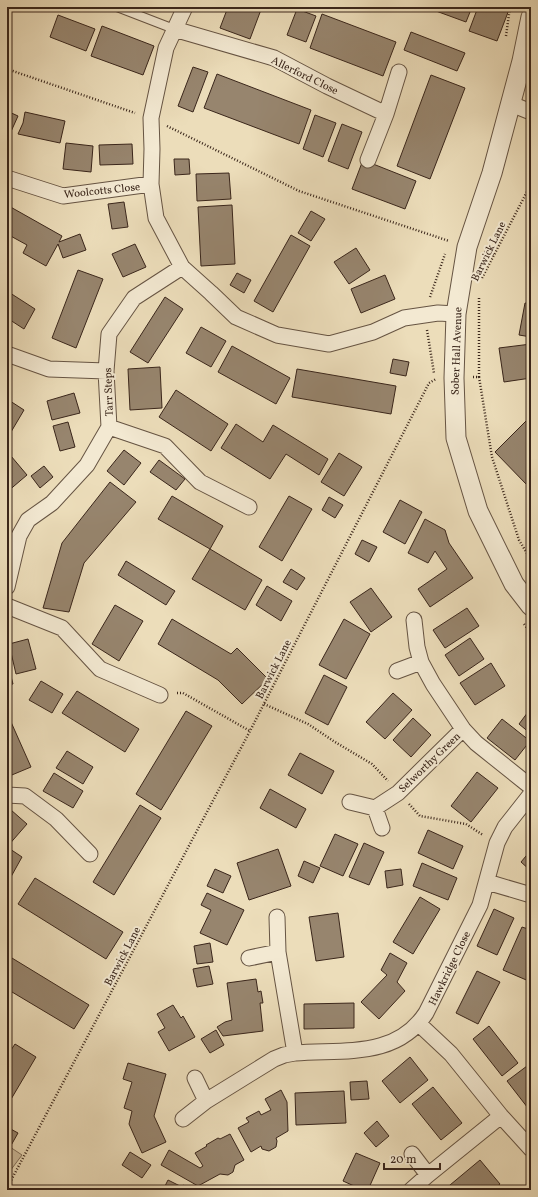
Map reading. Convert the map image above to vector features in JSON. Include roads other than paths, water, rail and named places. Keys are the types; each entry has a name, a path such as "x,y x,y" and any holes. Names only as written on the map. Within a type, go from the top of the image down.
{"street":[{"path":"185,7 166,48 151,118 151,184 156,218 182,267 236,317 277,335 329,344 373,332 404,318 438,313 456,314"},
{"name":"Sober Hall Avenue","path":"531,17 522,61 492,173 467,247 456,314 454,378 456,438 478,511 514,584 531,606"},
{"name":"Allerford Close","path":"174,29 274,58 327,86 386,114"},
{"path":"368,160 386,114 399,72"},
{"path":"511,104 531,112"},
{"name":"Woolcotts Close","path":"7,178 64,196 151,184"},
{"name":"Tarr Steps","path":"7,587 13,534 28,520 52,503 88,465 109,427 106,371 109,334 134,298 182,267"},
{"path":"7,354 49,369 106,371"},
{"path":"109,427 165,446 200,482 248,507"},
{"path":"7,606 62,628 100,669 160,695"},
{"name":"Selworthy Green","path":"414,620 417,647 421,662 433,684 463,729 476,743 531,787"},
{"path":"397,671 421,662"},
{"name":"Selworthy Green","path":"375,808 398,793 463,729"},
{"name":"Hawkridge Close","path":"183,1119 206,1101 274,1059 295,1053 368,1050 395,1041 408,1034 419,1024 426,1013 480,905 497,844 505,827 531,794"},
{"path":"7,795 24,796 56,819 90,854"},
{"path":"350,802 375,808 382,828"},
{"path":"487,882 531,895"},
{"path":"277,917 278,952 295,1053"},
{"path":"249,958 278,952"},
{"path":"419,1024 451,1054 531,1149"},
{"path":"195,1078 206,1101"},
{"path":"411,1190 502,1116"},
{"path":"412,1154 428,1175"}],"lane":[{"path":"117,7 174,29"}]}
